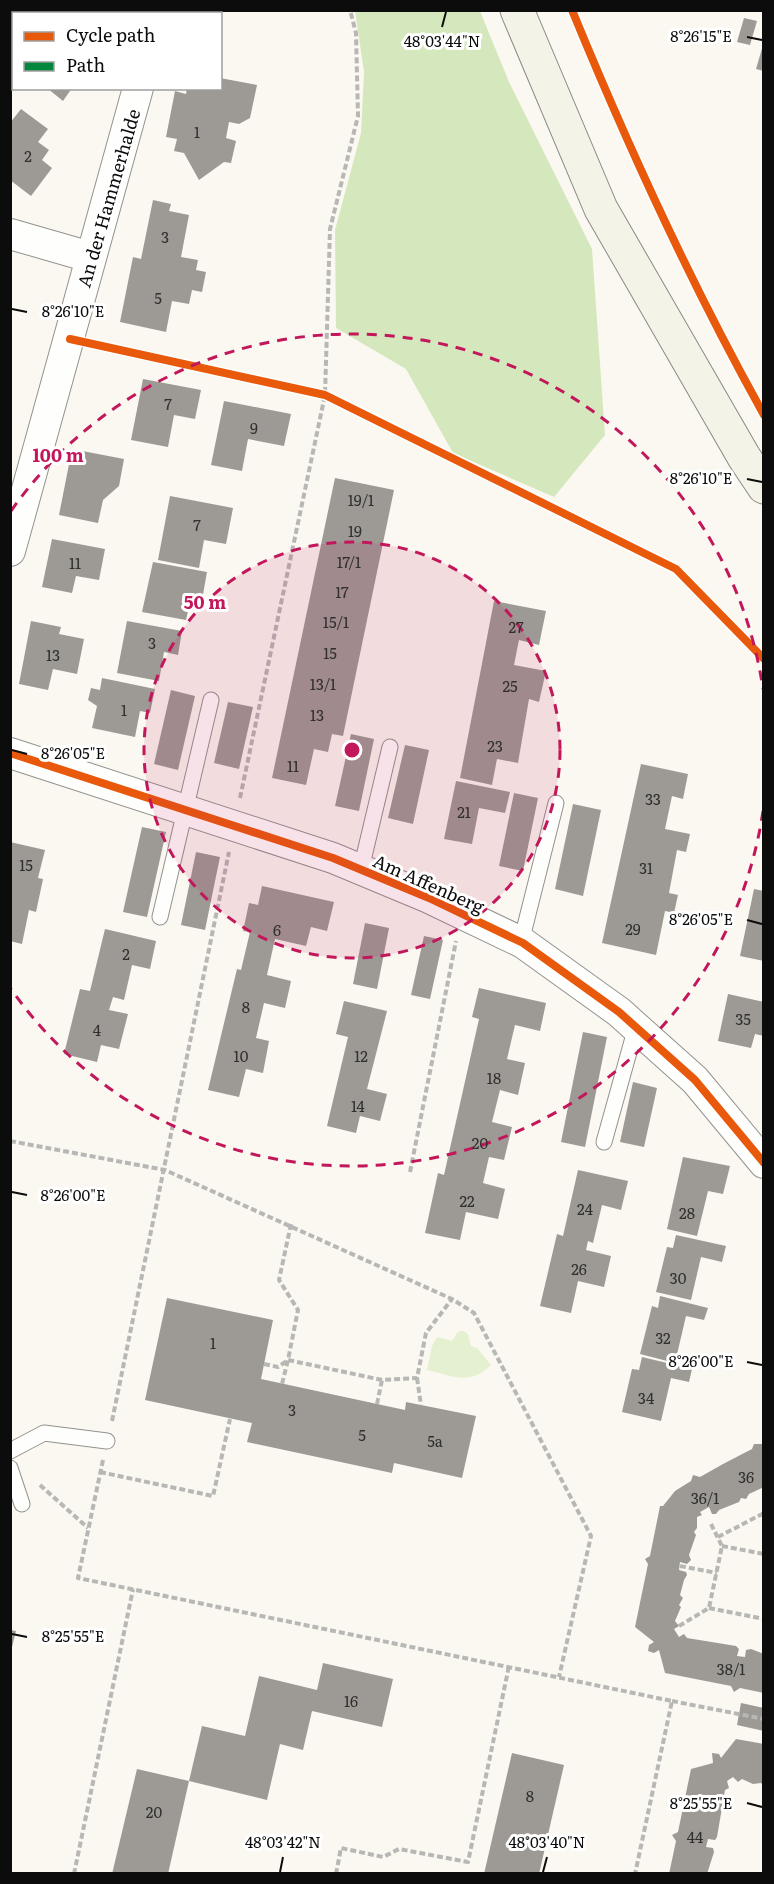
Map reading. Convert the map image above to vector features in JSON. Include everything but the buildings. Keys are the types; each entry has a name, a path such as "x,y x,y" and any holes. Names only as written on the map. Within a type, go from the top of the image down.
{"main road":[{"path":"518,10 601,209 744,457 764,487"}],"street":[{"name":"An der Hammerhalde","path":"10,550 137,90"},
{"path":"10,234 90,257"},
{"name":"Am Affenberg","path":"10,753 235,824 361,869 521,942 636,1027 695,1080 764,1162"}],"lane":[{"path":"160,917 211,700"},
{"path":"361,869 390,747"},
{"path":"521,942 556,803"},
{"path":"604,1142 636,1027"},
{"path":"10,1451 44,1433 107,1442"},
{"path":"10,1468 22,1504"}],"path":[{"path":"350,10 356,33 358,116 330,229 325,395 78,1578 764,1719"},
{"path":"572,10 618,121 715,327 764,415"},
{"path":"410,1173 461,913"},
{"path":"10,1141 165,1170 291,1224 452,1299 474,1313 591,1536 559,1677"},
{"path":"282,1384 298,1310 279,1280 291,1224"},
{"path":"421,1405 417,1378 426,1333 452,1299"},
{"path":"264,1364 278,1367 288,1360 382,1380 417,1378"},
{"path":"377,1404 382,1380"},
{"path":"100,1472 213,1496 230,1419"},
{"path":"36,1482 88,1529"},
{"path":"718,1537 764,1513"},
{"path":"710,1608 722,1546 711,1524"},
{"path":"722,1546 764,1554"},
{"path":"680,1566 717,1573"},
{"path":"74,1874 134,1589"},
{"path":"679,1626 710,1608 764,1619"},
{"path":"336,1874 341,1848 383,1857 399,1849 468,1862 509,1666"},
{"path":"635,1874 672,1701"}],"green space":[{"path":"355,11 480,11 509,82 592,249 605,435 554,497 453,453 406,369 336,328 335,230 361,133 364,72"},
{"path":"463,1331 468,1334 471,1346 477,1348 491,1365 476,1375 461,1378 427,1370 432,1346 437,1337 452,1341 458,1332"}],"marked path":[{"path":"15,10 18,12"}],"cycle path":[{"path":"572,10 662,216 711,316 764,415"},
{"path":"70,339 325,395 676,569 764,659"},
{"path":"10,753 333,858 429,898 523,943 619,1012 695,1080 764,1163"}]}
